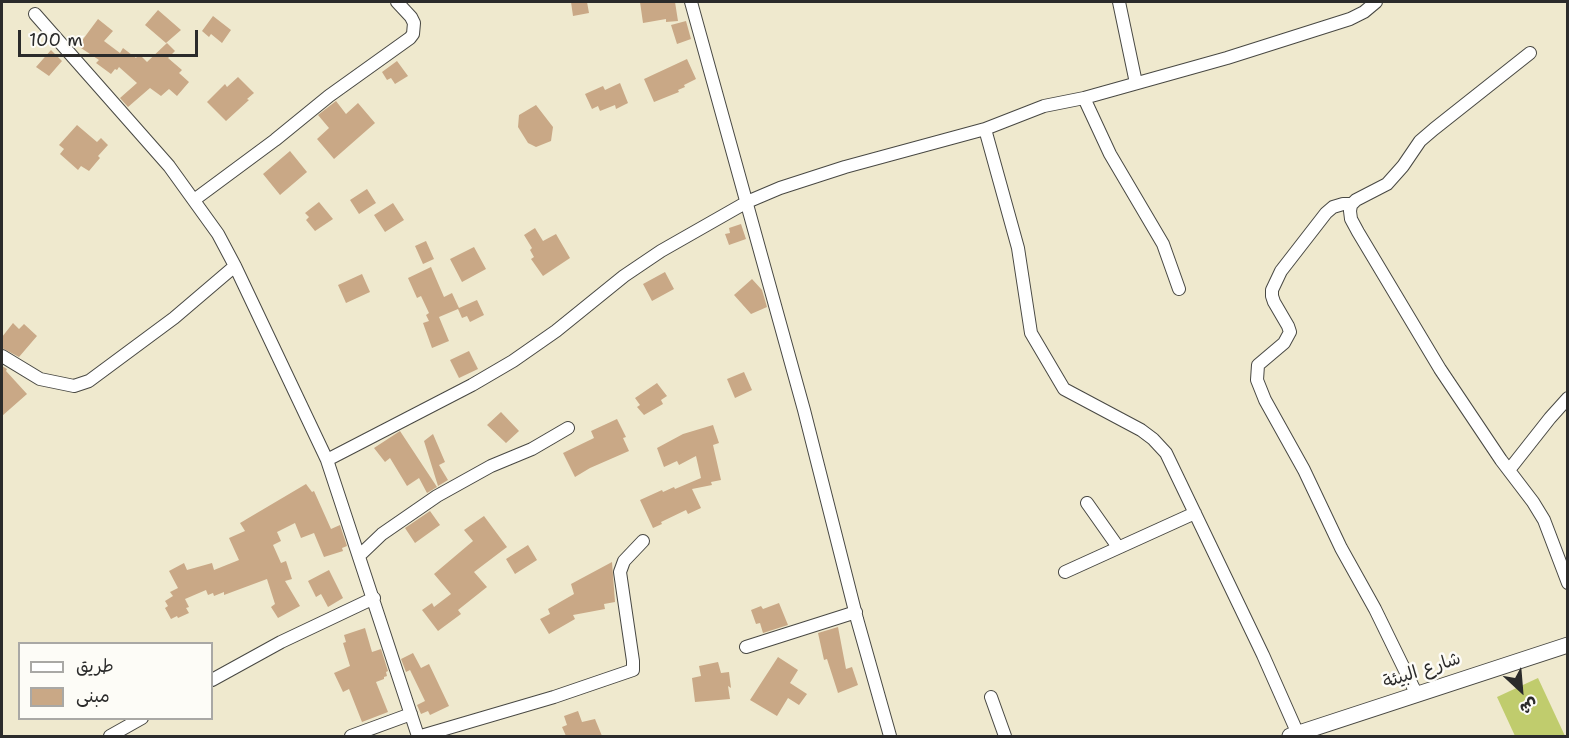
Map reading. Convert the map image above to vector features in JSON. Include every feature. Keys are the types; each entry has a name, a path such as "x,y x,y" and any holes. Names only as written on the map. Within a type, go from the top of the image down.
{"street":[{"path":"194,200 276,140 329,96 410,38 414,34 414,23 397,2"},
{"path":"691,2 804,410 890,736"},
{"path":"1119,2 1136,83"},
{"path":"327,460 472,385 513,361 563,325 624,276 661,251 747,202 813,176 985,129 1044,106 1084,98 1227,58 1350,19 1364,12 1376,2"},
{"path":"35,14 169,166 218,234 327,460 420,736 554,697 633,670 620,572 624,561 643,541"},
{"path":"1530,53 1494,83 1453,112 1420,141 1387,184 1356,200 1350,211 1351,219 1440,369 1544,520 1568,583"},
{"path":"1084,98 1110,154 1163,244 1179,289"},
{"path":"985,129 1018,248 1031,333 1064,389 1140,430 1160,445 1166,453 1263,655 1294,735"},
{"path":"1352,204 1333,207 1326,213 1278,277 1272,290 1272,296 1290,332 1284,343 1258,365 1257,380 1265,400 1304,470 1341,548 1375,609 1416,693"},
{"path":"2,356 40,379 74,386 89,381 174,318 235,266"},
{"path":"1509,470 1568,398"},
{"path":"360,555 382,534 437,496 491,466 532,449 568,428"},
{"path":"1087,503 1118,547"},
{"path":"1065,572 1195,513"},
{"path":"213,679 281,642 374,598"},
{"path":"746,647 856,612"},
{"name":"شارع البيئة","path":"1294,735 1416,693 1568,645"},
{"path":"991,697 1005,736"},
{"path":"351,736 411,714"},
{"path":"110,736 138,720"}],"green space":[{"path":"1538,678 1565,736 1515,736 1497,697"}],"building":[{"path":"571,2 587,2 589,13 573,16"},
{"path":"640,2 675,2 678,21 666,22 666,19 643,23"},
{"path":"158,10 181,30 166,43 145,25"},
{"path":"213,16 231,30 222,43 211,34 209,37 202,31"},
{"path":"98,19 113,31 104,41 120,53 123,48 136,58 139,54 147,62 167,43 175,51 168,58 182,70 179,73 189,82 177,96 169,89 161,96 150,88 128,107 120,98 137,83 119,67 111,74 96,63 99,60 78,46"},
{"path":"686,21 691,39 677,44 671,25"},
{"path":"51,50 62,61 49,76 36,67"},
{"path":"687,59 696,79 684,85 685,87 678,90 679,92 654,102 644,79"},
{"path":"397,61 408,76 395,84 391,78 387,80 382,72"},
{"path":"238,77 254,93 226,121 207,102 225,84 227,87"},
{"path":"620,83 628,103 616,109 615,105 600,111 598,106 592,109 585,94 603,86 605,90"},
{"path":"336,101 346,114 358,103 375,123 334,159 317,139 329,128 318,115"},
{"path":"536,105 553,127 551,141 536,147 528,143 518,127 519,115"},
{"path":"77,125 97,142 101,138 108,145 89,171 81,166 78,170 60,154 64,149 59,145"},
{"path":"290,151 307,172 280,195 263,174"},
{"path":"367,189 376,203 359,214 350,200"},
{"path":"319,202 333,219 315,231 306,220 309,217 305,213"},
{"path":"393,203 404,220 385,232 374,215"},
{"path":"741,224 746,239 729,245 725,234 730,233 729,228"},
{"path":"535,228 543,241 556,234 570,258 543,276 531,259 534,257 530,250 532,248 524,235"},
{"path":"426,241 434,259 423,264 415,246"},
{"path":"474,247 486,269 462,282 450,259"},
{"path":"431,267 444,297 452,293 459,308 477,300 484,315 470,322 467,316 462,318 458,309 439,317 449,341 432,348 423,323 429,321 426,315 429,313 421,296 417,298 408,278"},
{"path":"665,272 674,289 652,301 643,284"},
{"path":"362,274 370,292 346,303 338,285"},
{"path":"752,279 762,290 767,307 751,314 734,295"},
{"path":"13,323 19,329 24,324 37,336 19,357 2,348 2,337"},
{"path":"469,351 478,369 459,378 450,360"},
{"path":"2,366 27,394 2,416"},
{"path":"744,372 752,390 735,398 727,379"},
{"path":"657,383 667,396 661,400 663,404 644,415 637,407 640,405 635,398"},
{"path":"501,412 519,431 506,443 487,425"},
{"path":"617,419 626,437 623,438 629,451 575,477 563,453 594,438 591,431"},
{"path":"713,425 719,443 713,445 721,480 711,482 712,485 692,489 701,508 688,514 686,510 653,528 640,500 662,490 663,492 674,487 675,489 701,478 696,456 679,465 677,461 664,467 657,448 683,434"},
{"path":"400,431 437,487 427,493 419,478 407,486 390,458 385,462 374,448"},
{"path":"433,434 445,462 439,465 448,480 438,486 424,441"},
{"path":"306,484 312,492 314,491 331,529 340,525 347,546 342,548 343,551 324,557 314,533 301,538 295,523 277,532 281,541 273,545 281,563 286,561 292,579 285,581 300,606 278,618 271,607 275,604 267,579 224,595 224,592 214,596 213,593 208,595 206,590 185,599 189,613 171,619 165,608 168,606 165,601 173,596 170,592 178,588 169,571 184,563 187,570 212,563 214,570 239,560 229,538 245,531 240,523"},
{"path":"430,511 440,525 415,543 405,528"},
{"path":"484,516 507,547 474,572 487,587 458,610 461,614 438,631 422,610 432,603 434,607 451,594 434,574 473,541 464,530"},
{"path":"528,545 537,560 515,574 506,559"},
{"path":"612,562 615,602 604,604 605,609 573,615 575,619 549,634 540,619 550,614 548,609 574,594 571,584"},
{"path":"329,570 343,598 328,607 321,594 316,597 308,581"},
{"path":"779,603 788,625 763,633 760,623 756,624 751,610 761,606 763,609"},
{"path":"838,627 846,669 852,667 858,685 838,693 827,659 824,660 818,633"},
{"path":"365,628 372,652 381,649 388,671 384,679 376,682 388,712 362,722 349,689 343,692 334,673 350,666 343,643 346,642 344,635"},
{"path":"413,653 421,668 429,664 449,706 430,715 428,711 421,714 417,705 425,701 410,670 406,672 401,659"},
{"path":"778,657 798,670 790,683 807,694 799,705 788,698 777,716 750,700"},
{"path":"718,662 721,673 729,672 730,699 695,702 692,678 701,676 699,666"},
{"path":"578,711 582,722 595,719 602,736 566,736 562,727 567,725 564,716"}]}
